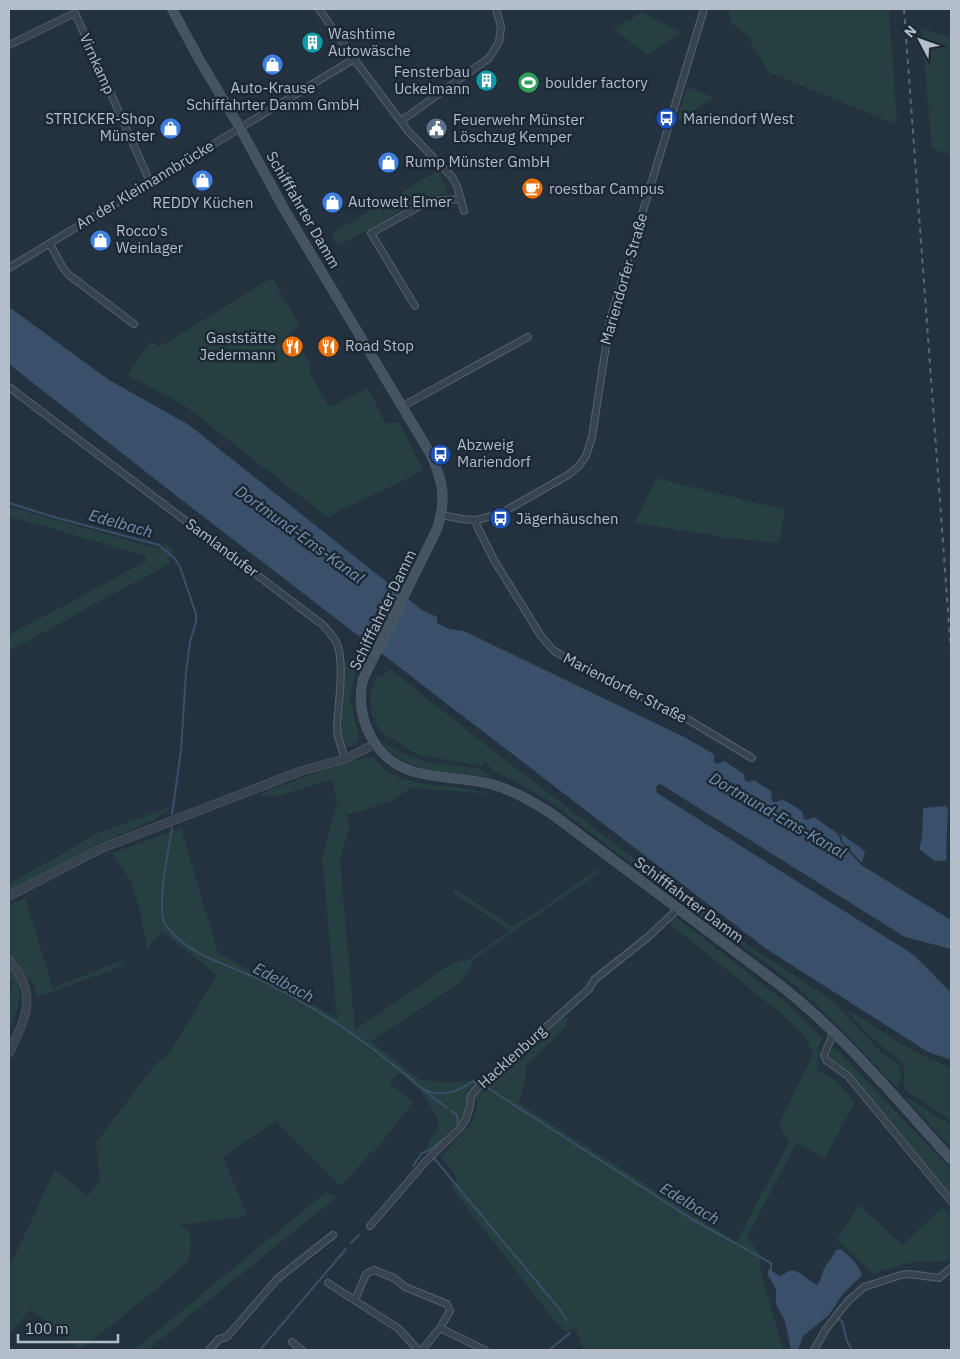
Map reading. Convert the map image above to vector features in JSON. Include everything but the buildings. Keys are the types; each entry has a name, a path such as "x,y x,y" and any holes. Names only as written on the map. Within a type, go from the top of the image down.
{"main road":[{"name":"Schifffahrter Damm","path":"172,9 284,209 430,453 442,484 441,515 433,540 363,679 360,702 364,722 375,744 393,762 407,770 420,774 472,780 493,785 536,803 789,992 834,1032 951,1159"}],"street":[{"path":"319,9 401,121 452,178 464,210"},
{"path":"401,121 489,58 499,42 501,27 496,9"},
{"name":"Mariendorfer Straße","path":"441,515 476,520 500,514 568,475 579,466 586,456 592,437 610,320 704,9"},
{"name":"Virnkamp","path":"9,45 75,13 150,182"},
{"name":"An der Kleimannbrücke","path":"9,268 354,59"},
{"path":"415,306 371,233 429,201 460,199"},
{"path":"50,244 69,275 134,324"},
{"path":"403,406 528,337"},
{"name":"Samlandufer","path":"9,387 308,614 332,635 338,645 341,663 336,727 345,759"},
{"name":"Mariendorfer Straße","path":"476,520 477,526 494,560 540,636 552,650 687,720 752,758"},
{"path":"9,896 102,848 300,771 345,759 375,744"},
{"name":"Hacklenburg","path":"370,1226 426,1160 460,1128 468,1112 471,1096 477,1088 589,989 594,980 648,937 679,908"},
{"path":"9,959 23,982 28,1002 24,1019 9,1053"},
{"path":"834,1032 824,1054 826,1060 848,1076 951,1201"},
{"path":"209,1350 219,1339 227,1337 277,1279 333,1235"},
{"path":"814,1350 826,1329 848,1301 864,1288 901,1275 910,1274 939,1278 951,1268"},
{"path":"328,1283 399,1329 420,1350 440,1328 450,1311 447,1304 405,1287 394,1278 374,1270 366,1274 355,1300"},
{"path":"440,1328 485,1350"},
{"path":"292,1342 302,1350"}],"green space":[{"path":"729,9 889,9 897,125 768,72 747,35 731,23"},
{"path":"641,12 681,32 647,55 614,29 625,21 628,22"},
{"path":"921,28 951,38 951,155 932,148"},
{"path":"687,87 714,97 680,120 678,117"},
{"path":"439,170 448,194 426,196 338,246 331,234"},
{"path":"272,278 300,326 291,332 310,364 310,372 329,407 368,388 385,423 400,423 423,471 327,517 184,405 127,375 151,341 159,347"},
{"path":"656,478 785,510 779,543 728,538 635,523"},
{"path":"9,507 159,549 166,543 174,552 169,559 170,563 9,651 9,635 147,561 145,556 9,516"},
{"path":"351,659 360,663 350,697 359,738 355,745 345,748 341,740 344,664"},
{"path":"390,669 678,892 674,897 556,806 520,784 493,771 485,760 482,766 419,755 381,733 372,715 370,694 378,674 384,675"},
{"path":"382,742 414,758 428,762 480,769 492,777 432,771 418,767 392,753"},
{"path":"372,756 389,772 407,780 491,794 412,788 389,802 346,815 350,825 340,861 355,1030 454,962 468,960 510,930 452,893 455,889 512,926 534,914 597,869 600,872 473,960 460,983 371,1041 420,1080 451,1083 478,1080 468,1090 461,1118 450,1132 428,1153 426,1148 438,1127 438,1118 419,1089 401,1073 396,1075 389,1083 413,1102 375,1151 371,1152 341,1186 276,1121 223,1157 247,1216 180,1225 190,1232 191,1247 188,1261 108,1328 80,1349 45,1320 29,1310 9,1335 9,1268 55,1170 88,1196 100,1179 96,1143 154,1066 170,1052 217,975 162,931 147,949 140,911 132,883 112,853 181,828 218,953 337,1018 322,857 337,804 332,780 273,797 260,795 327,769"},
{"path":"173,806 154,820 98,844 9,892 9,884 98,833"},
{"path":"683,896 756,951 832,1000 880,1051 896,1062 900,1068 901,1078 897,1088 811,999 767,964 680,901"},
{"path":"25,898 53,988 125,959 117,968 38,997 34,985 25,976 9,949 9,905"},
{"path":"676,917 787,1003 822,1038 816,1069 835,1080 855,1102 825,1158 796,1143 747,1238 761,1255 760,1268 783,1350 584,1350 575,1328 566,1332 557,1324 451,1187 458,1179 441,1157 468,1128 477,1110 476,1096 482,1089 561,1019 568,1018 566,1027 527,1065 519,1103 736,1242 789,1143 779,1124 813,1055 807,1039 790,1021 670,924"},
{"path":"9,966 16,974 20,985 20,992 18,1005 9,1031 9,1004 13,982 9,976"},
{"path":"845,1008 915,1052 951,1068 951,1120 906,1091 904,1088 904,1067 902,1063 866,1032"},
{"path":"834,1047 951,1169 951,1194 850,1074 832,1060 829,1053"},
{"path":"903,1095 951,1125 951,1148"},
{"path":"326,1192 337,1197 147,1350 134,1350"},
{"path":"859,1205 903,1245 942,1207 951,1218 951,1255 945,1261 912,1262 873,1274 837,1240"}],"water":[{"name":"Dortmund-Ems-Kanal","path":"9,307 109,380 189,425 422,610 437,617 437,623 449,629 464,631 684,737 714,754 714,762 717,764 724,761 744,774 745,781 754,780 772,792 771,798 773,802 782,799 802,811 804,819 807,820 814,817 838,834 841,842 861,865 951,920 951,949 905,937 662,785 659,784 656,787 657,793 914,955 951,993 951,1060 928,1052 765,948 170,491 9,364"},
{"path":"946,806 948,809 947,858 945,861 935,861 919,849 922,837 923,810 924,808"},
{"path":"841,834 865,851 862,863 842,841"},
{"path":"841,1249 853,1260 862,1275 842,1295 829,1315 803,1336 798,1350 791,1350 785,1321 776,1304 776,1289 768,1275 768,1270 779,1276 794,1271 817,1285 825,1267 836,1250"}],"waterway":[{"name":"Edelbach","path":"9,503 159,545 175,559 180,567 196,614 196,622 190,642 186,672 181,751 172,814"},
{"name":"Edelbach","path":"172,828 162,893 162,906 166,925 174,935 210,959 263,981 320,1012 360,1039 427,1091 445,1093 463,1088 473,1081 476,1083"},
{"name":"Edelbach","path":"481,1087 488,1088 695,1221 771,1263 771,1271"},
{"path":"425,1091 447,1108"},
{"path":"451,1111 457,1115 458,1125 455,1129"},
{"path":"413,1166 422,1153 428,1151 444,1139"},
{"path":"433,1157 568,1321"},
{"path":"351,1243 359,1235"},
{"path":"260,1350 346,1249"},
{"name":"Edelbach","path":"838,1319 842,1321 847,1341 852,1350"},
{"path":"549,1350 570,1333"}],"railway":[{"path":"904,9 951,652"}],"place":[{"name":"Washtime Autowäsche","path":"312,43"},
{"name":"Auto-Krause Schiffahrter Damm GmbH","path":"273,65"},
{"name":"Fensterbau Uckelmann","path":"486,81"},
{"name":"boulder factory","path":"529,83"},
{"name":"Mariendorf West","path":"667,119"},
{"name":"STRICKER-Shop Münster","path":"171,128"},
{"name":"Feuerwehr Münster Löschzug Kemper","path":"437,129"},
{"name":"Rump Münster GmbH","path":"389,162"},
{"name":"REDDY Küchen","path":"203,180"},
{"name":"roestbar Campus","path":"533,189"},
{"name":"Autowelt Elmer","path":"332,202"},
{"name":"Rocco's Weinlager","path":"100,240"},
{"name":"Road Stop","path":"329,346"},
{"name":"Gaststätte Jedermann","path":"292,347"},
{"name":"Abzweig Mariendorf","path":"441,454"},
{"name":"Jägerhäuschen","path":"500,519"}]}
